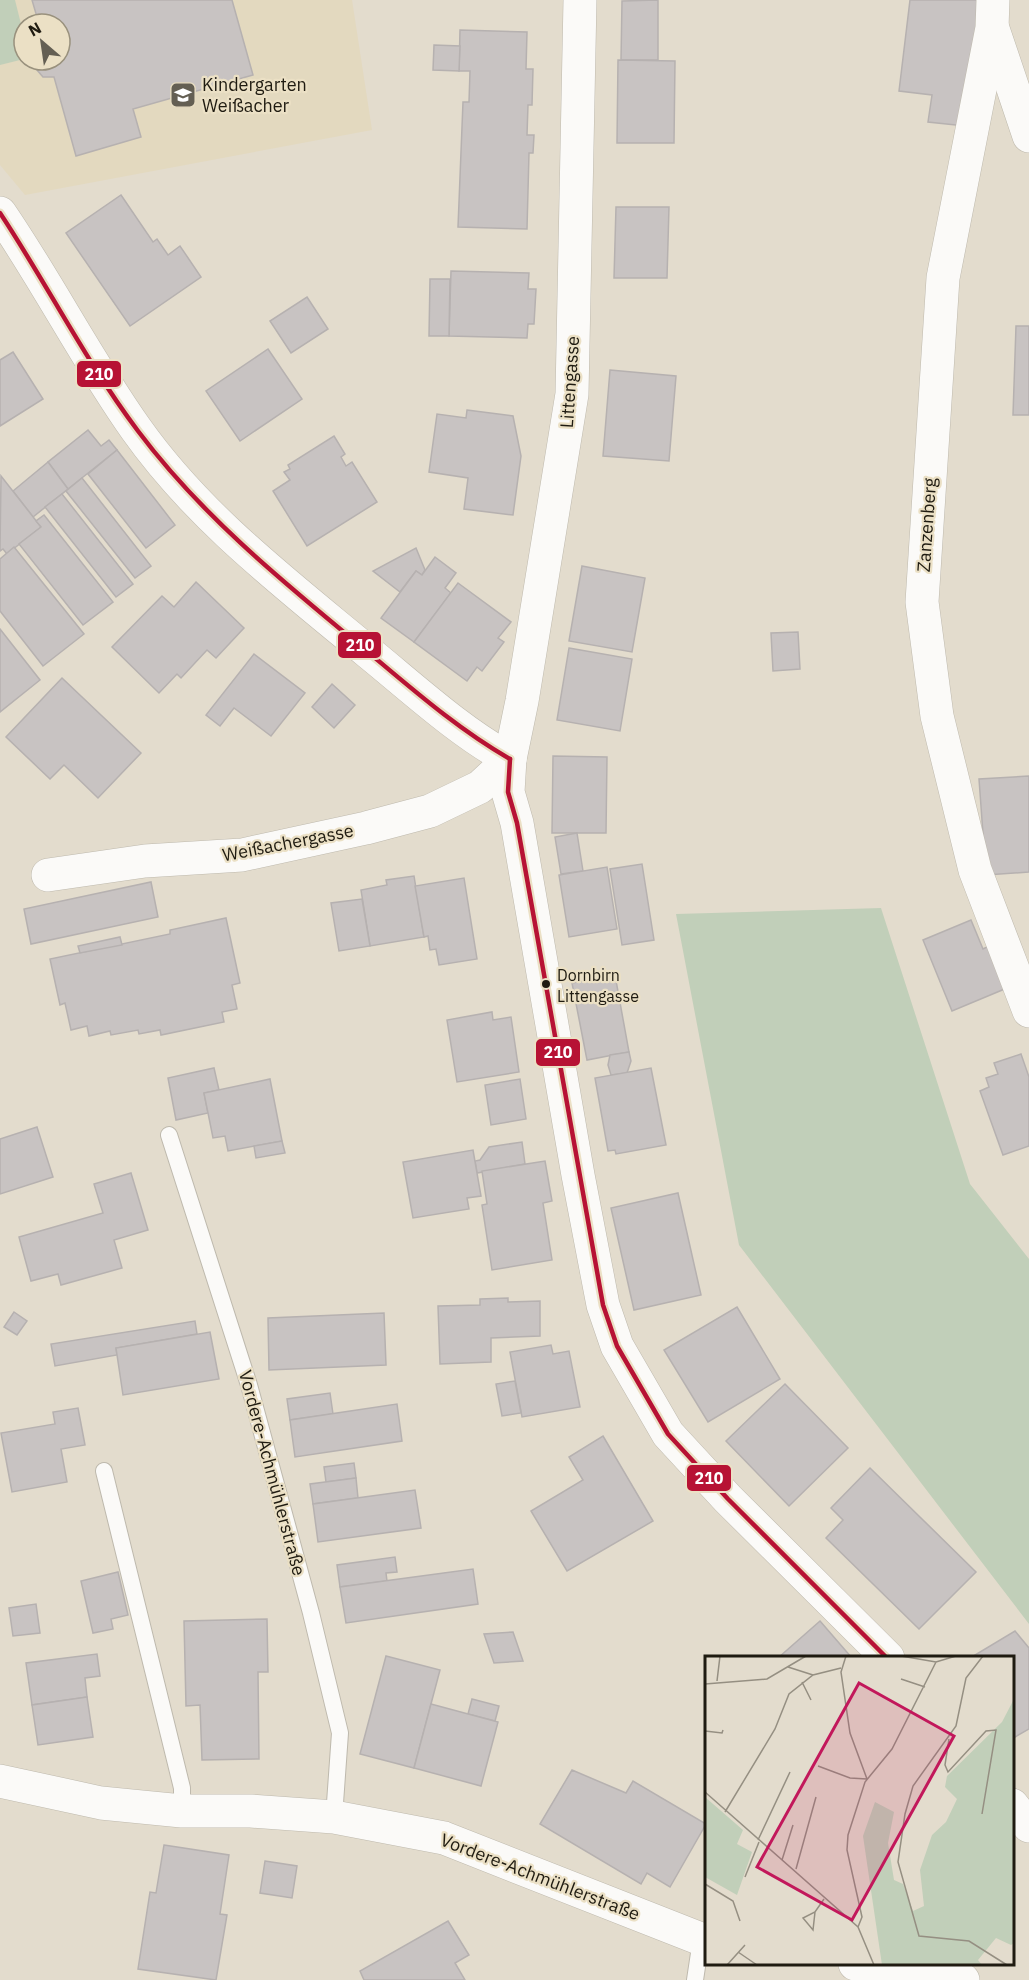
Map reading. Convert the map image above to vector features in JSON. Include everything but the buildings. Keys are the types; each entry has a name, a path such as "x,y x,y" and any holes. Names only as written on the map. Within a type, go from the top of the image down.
{"street":[{"name":"Littengasse","path":"510,759 522,701 572,394 580,0"},
{"name":"Zanzenberg","path":"992,14 1029,136"},
{"name":"Zanzenberg","path":"992,14 943,278 922,602 937,716 975,870 1029,1011"},
{"path":"0,213 136,430 216,522 256,560 398,676 482,743 510,759 508,792 517,823 603,1305 617,1346 668,1434 728,1499 886,1656"},
{"name":"Weißachergasse","path":"48,875 144,861 242,855 366,828 430,810 480,787 510,759"},
{"name":"Vordere-Achmühlerstraße","path":"0,1782 101,1803 182,1811 251,1811 334,1817 444,1838 704,1940"},
{"path":"1014,1807 1029,1826"},
{"path":"862,1965 963,1980"}],"lane":[{"name":"Vordere-Achmühlerstraße","path":"169,1135 249,1384 340,1733 334,1817"},
{"path":"104,1471 182,1788 182,1811"},
{"path":"695,1980 704,1940"}],"shaded area":[{"name":"Kindergarten Weißacher","path":"0,0 352,0 372,130 25,195 0,165"}],"green space":[{"path":"0,0 15,0 18,12 12,12 12,62 0,65"},
{"path":"881,908 970,1184 1029,1259 1029,1624 739,1245 676,914"}],"transit line":[{"name":"210","path":"0,213 119,405 162,462 188,491 273,572 416,692 452,720 510,759"},
{"name":"210","path":"510,759 508,792 517,823 603,1305 617,1346 668,1434 728,1499 885,1656"}],"place":[{"name":"Kindergarten Weißacher","path":"183,95"},
{"name":"Dornbirn Littengasse","path":"546,984"}]}
